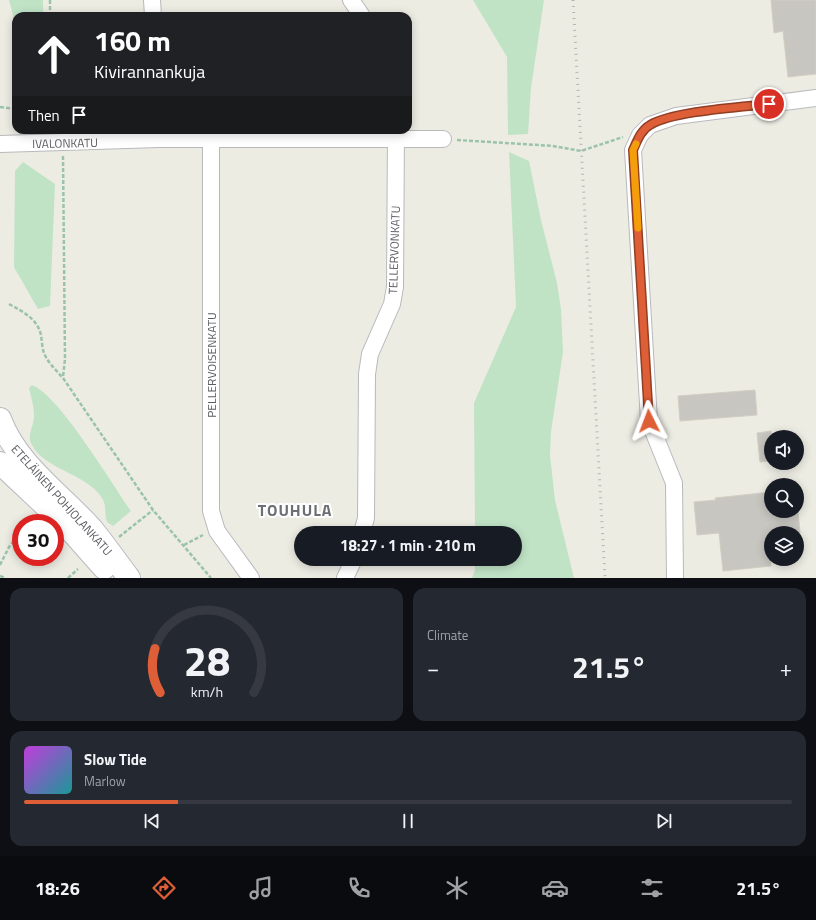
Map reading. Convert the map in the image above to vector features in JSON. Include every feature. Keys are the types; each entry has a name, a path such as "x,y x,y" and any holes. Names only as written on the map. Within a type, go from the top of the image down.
{"main road":[{"name":"ETELÄINEN POHJOLANKATU","path":"0,419 5,434 15,450 92,530 130,578"},
{"name":"ETELÄINEN POHJOLANKATU","path":"0,463 65,524 112,578"}],"street":[{"path":"152,0 153,12"},
{"path":"351,0 359,12"},
{"path":"675,578 674,482 649,421 633,150 640,135 650,125 676,116 816,98"},
{"name":"IVALONKATU","path":"0,144 63,143 158,135 211,140 396,134 442,139"},
{"name":"TELLERVONKATU","path":"364,526 366,518 366,374 370,354 392,304 395,287 396,134"},
{"name":"PELLERVOISENKATU","path":"211,140 211,511 217,531 251,578"},
{"path":"345,578 351,566"}],"path":[{"path":"50,0 50,12"},
{"path":"0,107 12,108"},
{"path":"442,139 553,146 581,151 623,137 640,135"},
{"path":"63,143 65,359 63,378"},
{"path":"9,304 30,316 36,323 39,328 46,356 63,378 153,510 211,578"},
{"path":"118,538 153,510"},
{"path":"184,545 200,536 217,531"},
{"path":"0,565 12,544"},
{"path":"68,578 78,569"},
{"path":"0,576 5,578"}],"green space":[{"path":"9,0 43,0 43,12 12,12"},
{"path":"473,0 544,0 531,88 528,134 508,135 507,57"},
{"path":"509,152 529,161 541,220 557,283 561,309 563,352 551,432 550,455 555,500 574,578 472,578 475,566 522,566 522,526 475,526 474,403 516,307"},
{"path":"23,162 55,184 50,306 38,309 14,267 15,171"},
{"path":"32,385 43,392 70,422 131,511 113,526 107,522 104,501 95,490 86,483 46,460 38,453 30,442 34,420 34,412 29,388"}],"building":[{"path":"771,0 816,0 816,74 788,77 783,31 774,33"},
{"path":"755,390 757,415 680,421 678,396"},
{"path":"764,432 764,462 760,462 757,433"},
{"path":"764,493 764,518 799,518 799,526 764,526 764,566 771,566 723,571 719,533 697,535 694,502 716,500 715,498"}],"railway":[{"path":"573,0 605,578"}],"slow traffic":[{"path":"636,144 633,150 638,228"}],"district":[{"name":"TOUHULA","path":"295,510"}],"route":[{"path":"649,421 633,150 640,135 650,125 676,116 769,104"}]}
